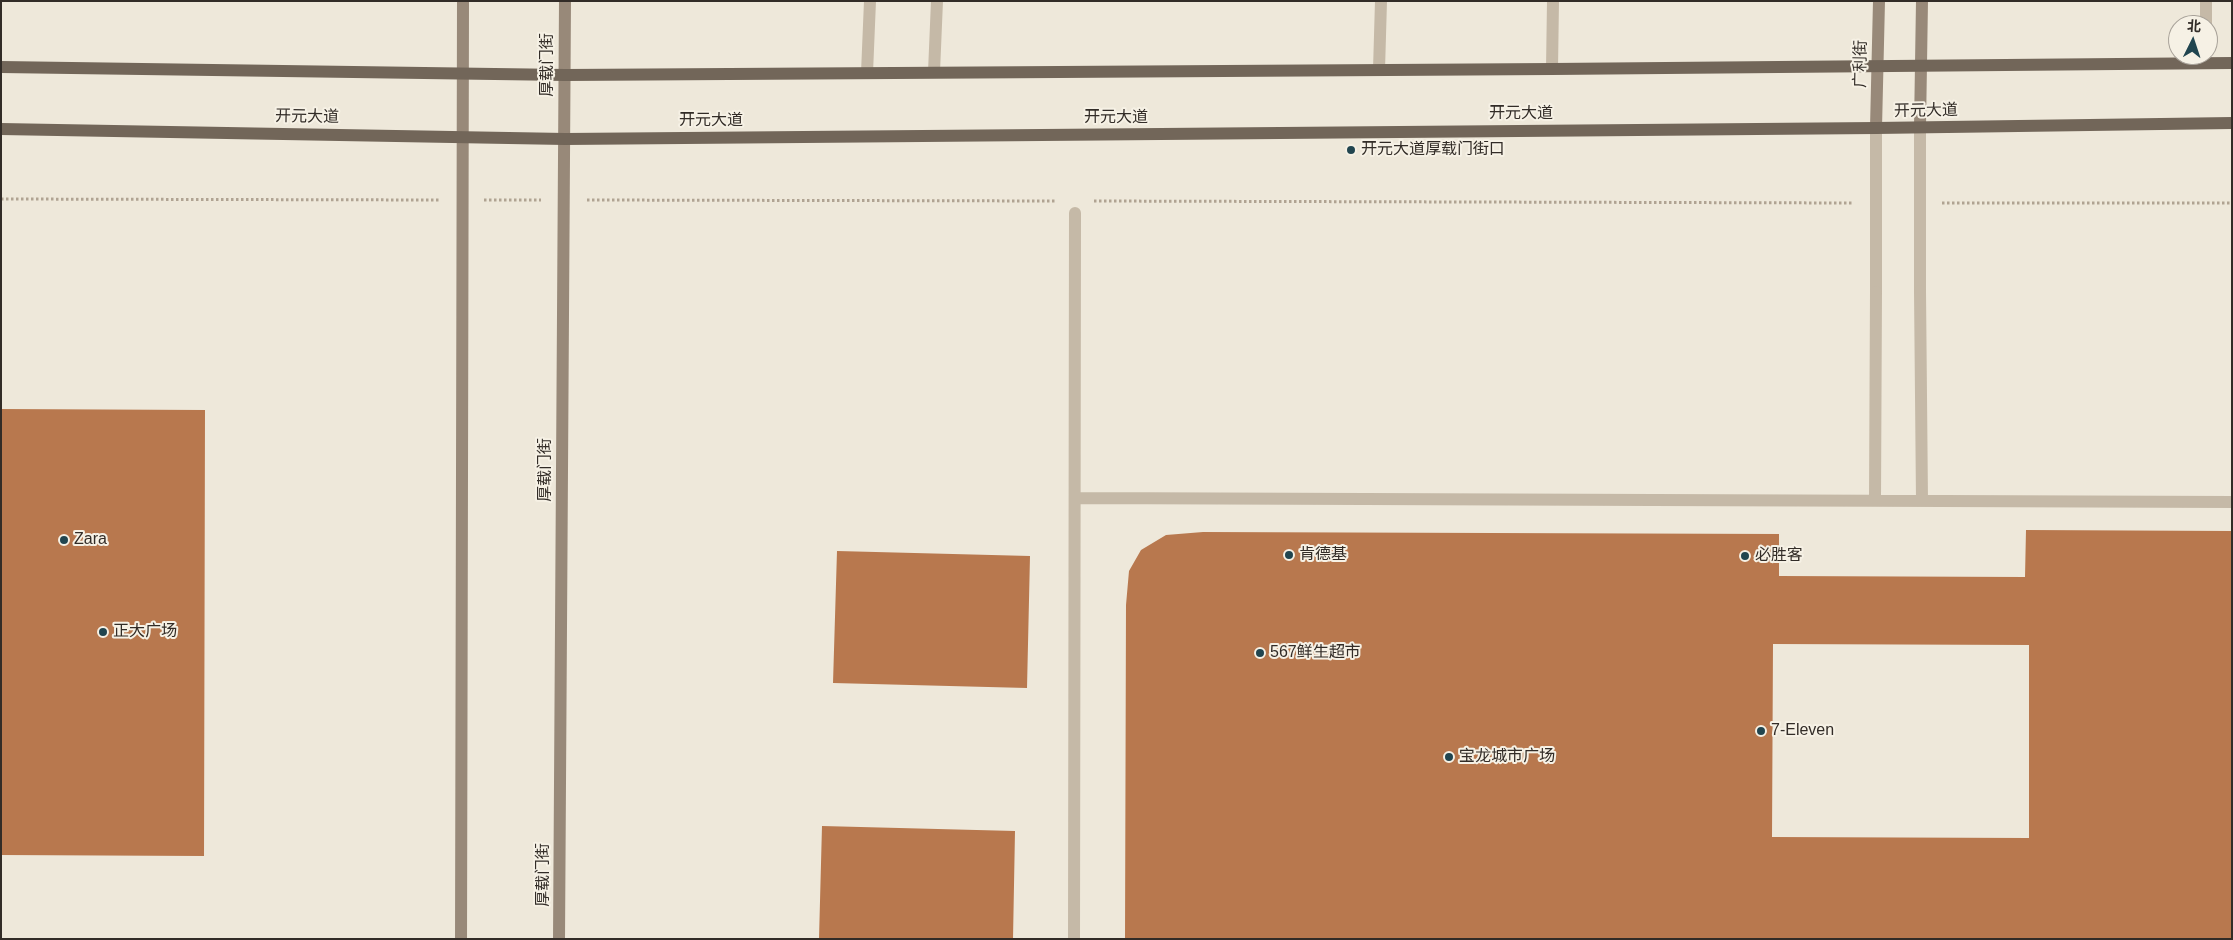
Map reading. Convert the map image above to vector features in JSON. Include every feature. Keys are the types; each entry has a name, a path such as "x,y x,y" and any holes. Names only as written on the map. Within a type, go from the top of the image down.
{"main road":[{"path":"461,939 462,1"},
{"name":"厚载门街","path":"559,939 565,1"},
{"name":"广利街","path":"1876,128 1878,1"},
{"path":"1920,127 1922,1"},
{"path":"1,67 565,74 1920,66 2168,60"},
{"path":"2218,61 2232,63"},
{"name":"开元大道","path":"1,129 565,139 1876,128 2232,123"}],"street":[{"path":"867,72 870,1"},
{"path":"934,72 937,1"},
{"path":"1380,70 1381,1"},
{"path":"1552,69 1553,1"},
{"path":"2206,1 2206,15"},
{"path":"1920,127 1922,501"},
{"path":"1875,500 1876,128"},
{"path":"1074,939 1075,213"},
{"path":"1075,498 2232,502"}],"path":[{"path":"1,199 1060,201"},
{"path":"1090,201 1876,203"},
{"path":"1920,203 2232,203"}],"building":[{"name":"正大广场","path":"1,409 205,410 204,856 1,855"},
{"name":"宝龙城市广场","path":"2026,530 2232,531 2232,939 1125,939 1126,605 1129,571 1141,550 1166,535 1203,532 1779,534 1779,576 2025,577","holes":["1773,644 2029,645 2029,838 1772,837"]},
{"path":"837,551 1030,556 1027,688 833,683"},
{"path":"822,826 1015,831 1013,939 819,939"}],"place":[{"name":"开元大道厚载门街口","path":"1351,150"},
{"name":"Zara","path":"64,540"},
{"name":"肯德基","path":"1289,555"},
{"name":"必胜客","path":"1745,556"},
{"name":"正大广场","path":"103,632"},
{"name":"567鲜生超市","path":"1260,653"},
{"name":"7-Eleven","path":"1761,731"},
{"name":"宝龙城市广场","path":"1449,757"}]}
